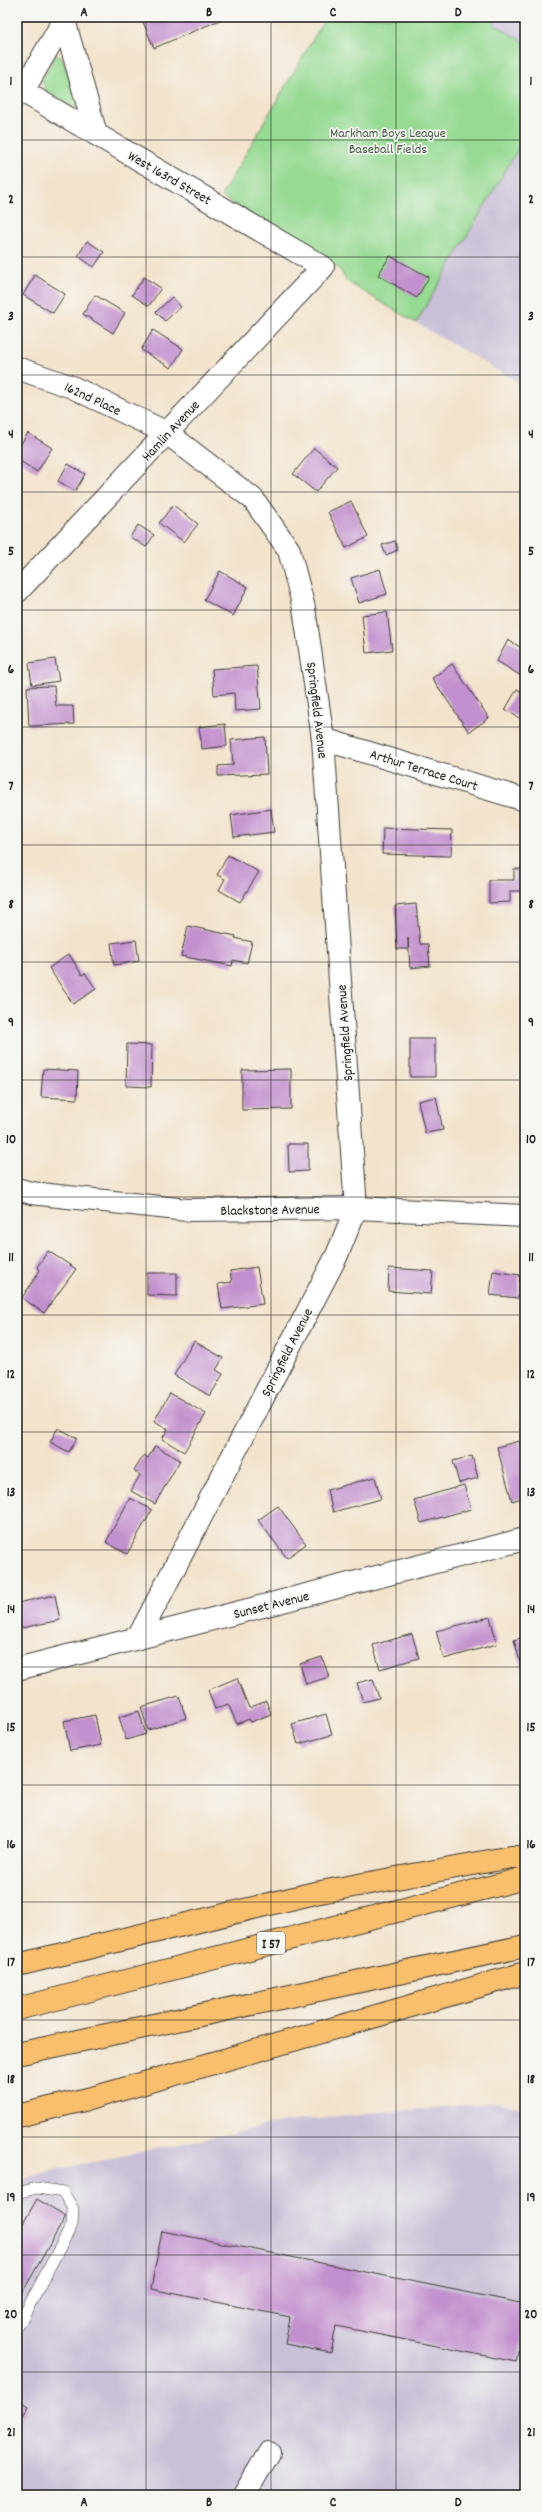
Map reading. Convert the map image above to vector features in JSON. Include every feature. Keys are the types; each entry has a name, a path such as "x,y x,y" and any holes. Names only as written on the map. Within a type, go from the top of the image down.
{"highway":[{"path":"17,1965 315,1892 511,1857 525,1857"},
{"name":"I 57","path":"17,2009 525,1878"},
{"path":"17,2054 525,1946"},
{"path":"17,2116 107,2094 525,1973"}],"street":[{"path":"20,90 65,18"},
{"path":"65,18 96,134"},
{"name":"West 163rd Street","path":"20,90 324,267"},
{"name":"Hamlin Avenue","path":"17,592 324,267"},
{"name":"162nd Place","path":"17,368 72,387 167,434"},
{"name":"Springfield Avenue","path":"138,1638 336,1255 356,1208 323,739 304,608 289,550 253,499 167,434"},
{"name":"Arthur Terrace Court","path":"323,739 525,800"},
{"name":"Blackstone Avenue","path":"17,1189 31,1193 187,1210 356,1208 525,1216"},
{"name":"Sunset Avenue","path":"17,1669 525,1539"},
{"path":"244,2495 269,2453"}],"lane":[{"path":"17,2193 37,2188 63,2192 73,2209 72,2225 17,2328"}],"shaded area":[{"path":"498,17 525,17 525,43 494,24"},
{"path":"525,137 525,386 416,323"},
{"path":"497,2102 525,2109 525,2495 17,2495 17,2181 50,2171 285,2122"}],"green space":[{"name":"Markham Boys League Baseball Fields","path":"326,17 498,17 494,24 525,43 525,137 416,323 346,281 340,269 221,196"},
{"path":"56,55 62,58 79,105 76,109 46,91 42,80"}],"building":[{"path":"141,17 227,17 154,48"},
{"path":"87,241 104,252 94,267 78,256"},
{"path":"390,256 429,277 417,298 378,275"},
{"path":"35,275 65,294 53,313 23,295"},
{"path":"144,277 161,288 149,306 132,295"},
{"path":"95,295 125,313 113,333 83,314"},
{"path":"172,297 181,307 165,321 156,312"},
{"path":"153,330 183,349 171,368 141,350"},
{"path":"28,433 52,448 37,472 17,459 17,450"},
{"path":"314,448 337,467 316,492 293,474"},
{"path":"68,464 85,474 75,491 58,481"},
{"path":"351,501 368,537 346,548 328,512"},
{"path":"173,505 198,524 184,542 159,523"},
{"path":"138,525 154,535 146,547 130,537"},
{"path":"395,541 398,550 386,555 382,545"},
{"path":"380,569 387,594 359,603 351,578"},
{"path":"220,571 248,587 233,616 204,600"},
{"path":"387,612 392,650 366,653 362,615"},
{"path":"508,640 525,650 525,669 521,676 497,661"},
{"path":"55,659 59,681 32,685 29,663"},
{"path":"452,664 489,718 469,732 432,678"},
{"path":"257,666 261,709 235,711 234,693 214,695 212,669"},
{"path":"54,686 56,706 73,706 74,724 29,726 27,687"},
{"path":"517,689 525,694 525,721 505,710"},
{"path":"225,724 227,746 202,749 199,727"},
{"path":"265,737 267,774 218,776 218,766 233,765 231,740"},
{"path":"271,809 274,832 234,837 231,815"},
{"path":"383,828 452,830 451,856 382,854"},
{"path":"228,855 259,872 240,902 219,890 225,879 217,875"},
{"path":"514,869 525,869 525,891 510,891 510,902 489,903 489,880 514,880"},
{"path":"416,904 420,944 428,944 430,966 410,968 408,937 408,949 397,949 395,906"},
{"path":"188,926 236,936 235,938 252,942 247,963 233,960 232,966 181,956"},
{"path":"136,940 139,961 114,965 111,943"},
{"path":"69,954 82,975 85,973 96,989 73,1004 49,968"},
{"path":"410,1039 435,1039 435,1077 410,1077"},
{"path":"127,1044 152,1045 151,1087 126,1086"},
{"path":"43,1069 78,1071 77,1099 41,1097"},
{"path":"291,1069 291,1109 242,1110 242,1070"},
{"path":"436,1097 443,1130 425,1133 418,1101"},
{"path":"288,1144 308,1144 308,1171 289,1172"},
{"path":"48,1251 76,1269 44,1313 22,1298 40,1270 37,1267"},
{"path":"257,1267 263,1304 222,1309 218,1284 232,1282 230,1271"},
{"path":"389,1268 433,1271 431,1294 388,1291"},
{"path":"493,1271 520,1275 518,1298 490,1295"},
{"path":"147,1273 177,1273 177,1296 147,1295"},
{"path":"194,1341 223,1358 216,1370 223,1374 210,1396 174,1375"},
{"path":"170,1393 206,1414 184,1452 162,1439 168,1429 154,1421"},
{"path":"58,1428 77,1438 69,1452 50,1442"},
{"path":"519,1441 520,1445 525,1443 525,1497 512,1501 497,1447"},
{"path":"155,1446 180,1460 155,1504 131,1491 140,1475 134,1471 144,1455 148,1458"},
{"path":"472,1456 478,1478 459,1483 453,1461"},
{"path":"375,1477 381,1499 333,1512 327,1490"},
{"path":"464,1485 471,1509 421,1523 414,1500"},
{"path":"130,1498 152,1510 127,1554 106,1542"},
{"path":"278,1506 306,1544 287,1558 258,1520"},
{"path":"55,1595 60,1620 17,1629 17,1603"},
{"path":"490,1617 497,1644 444,1659 436,1631"},
{"path":"412,1634 419,1658 380,1669 373,1645"},
{"path":"525,1637 525,1668 522,1669 514,1640"},
{"path":"322,1657 329,1677 306,1684 300,1664"},
{"path":"237,1678 249,1708 266,1701 271,1714 251,1722 249,1719 237,1724 228,1704 215,1709 208,1690"},
{"path":"373,1679 379,1698 363,1702 357,1683"},
{"path":"179,1696 186,1718 148,1730 141,1707"},
{"path":"139,1711 146,1734 126,1740 119,1717"},
{"path":"326,1714 332,1735 298,1744 292,1724"},
{"path":"95,1715 101,1745 70,1751 64,1721"},
{"path":"37,2199 66,2216 17,2302 17,2234"},
{"path":"162,2231 525,2304 525,2316 516,2362 336,2326 331,2353 285,2344 290,2317 151,2289"},
{"path":"17,2399 28,2406 17,2426"}]}
